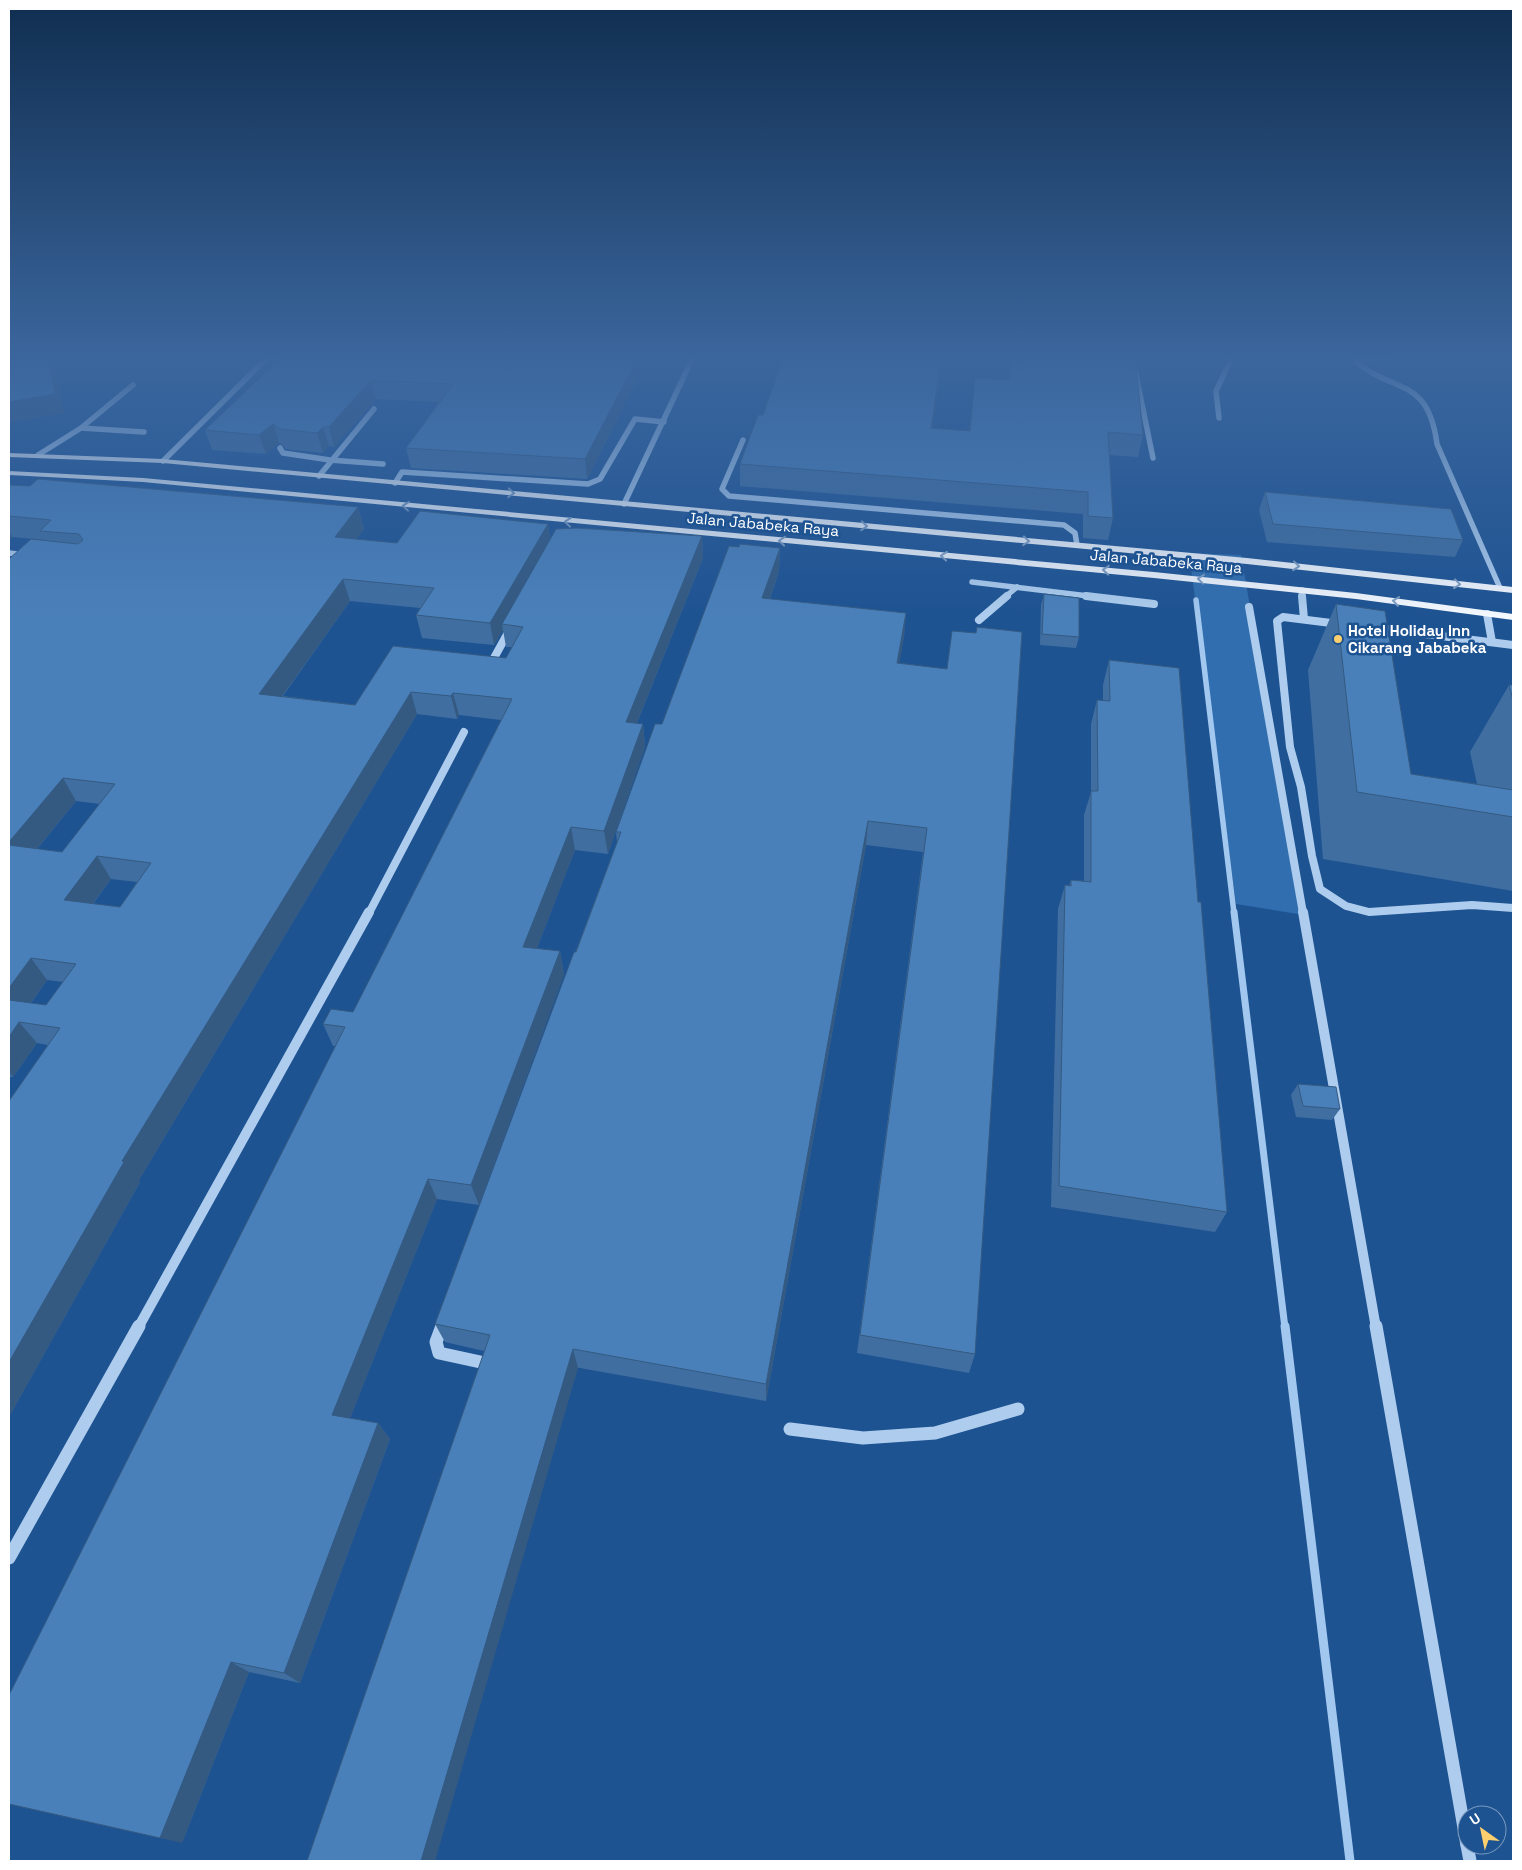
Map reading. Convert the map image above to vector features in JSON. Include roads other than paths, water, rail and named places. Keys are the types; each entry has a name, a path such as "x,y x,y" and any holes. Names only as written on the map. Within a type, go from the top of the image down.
{"main road":[{"name":"Jalan Jababeka Raya","path":"9,455 38,455 153,471 620,515 1077,545 1155,552 1513,590"},
{"name":"Jalan Jababeka Raya","path":"9,473 153,471 319,476 395,483 620,515 694,537 1249,584 1513,617"}],"street":[{"path":"38,455 58,442"},
{"path":"153,471 182,442"},
{"path":"319,476 345,442"},
{"path":"402,472 588,484 600,479 621,442"},
{"path":"620,515 654,442"},
{"path":"742,442 722,489 729,496 1064,525 1075,533 1077,545"},
{"path":"1149,442 1152,458"},
{"path":"1437,442 1500,588"},
{"path":"280,448 283,452 330,460 383,464"},
{"path":"395,483 406,466"},
{"path":"9,553 30,555"},
{"path":"972,582 1154,604"},
{"path":"979,620 1016,588"},
{"path":"1302,590 1304,619"},
{"path":"1249,607 1460,1805"},
{"path":"1487,614 1492,642"},
{"path":"1346,624 1283,617 1277,621 1290,747 1301,788 1312,856 1320,889 1346,906 1369,912 1472,905 1513,908"},
{"path":"494,658 515,620"},
{"path":"1366,627 1513,645"},
{"path":"9,1558 336,975 464,732"},
{"path":"446,1314 436,1342 439,1353 486,1364"},
{"path":"790,1429 863,1438 935,1433 1018,1409"}],"waterway":[{"path":"1196,600 1234,913"},
{"path":"1234,912 1285,1328"},
{"path":"1285,1326 1350,1861"}],"place":[{"name":"Hotel Holiday Inn Cikarang Jababeka","path":"1338,639"}]}
